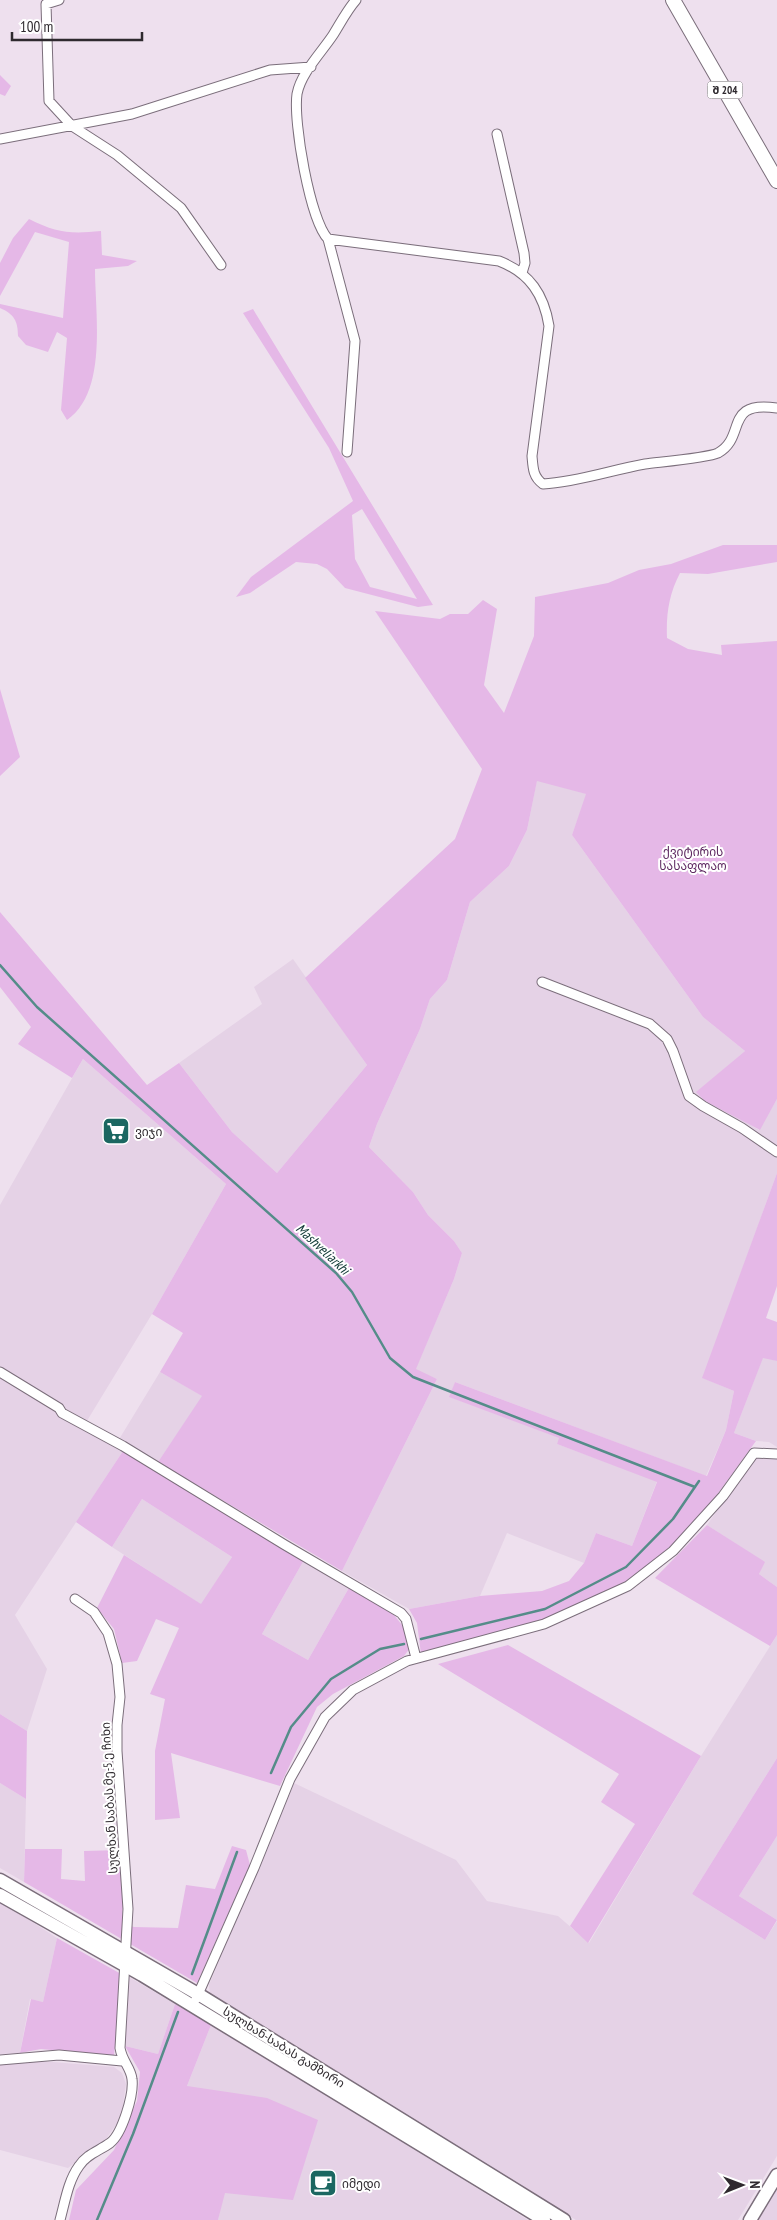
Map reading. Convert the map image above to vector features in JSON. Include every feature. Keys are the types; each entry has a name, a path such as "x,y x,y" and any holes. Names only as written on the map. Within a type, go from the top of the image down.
{"main road":[{"name":"შ 204","path":"673,0 777,181"},
{"name":"სულხან-საბას გამზირი","path":"0,1880 124,1951 173,1987"},
{"name":"სულხან-საბას გამზირი","path":"0,1895 125,1965 196,2000 564,2220"},
{"name":"სულხან-საბას გამზირი","path":"196,2000 544,2220"},
{"path":"750,2220 777,2175"}],"street":[{"path":"59,0 46,4 49,101 72,126 116,155 181,208 221,265"},
{"path":"347,452 355,341 328,239 322,232 315,213 298,127 297,94 306,73 356,0"},
{"path":"0,139 132,114 270,70 311,67"},
{"path":"497,134 526,263 522,273"},
{"path":"328,239 499,262 522,273 537,291 546,308 549,326 532,456 533,470 537,480 543,484 570,481 645,464 716,454 729,444 735,424 744,411 762,406 777,408"},
{"path":"542,982 650,1024 666,1039 673,1051 689,1096 777,1152"},
{"path":"0,1372 59,1408 62,1413 123,1446 285,1545 401,1612 406,1620 416,1658"},
{"path":"196,2000 254,1868 290,1779 325,1717 353,1690 416,1658 544,1624 628,1586 673,1551 723,1496 754,1453 777,1454"},
{"name":"სულხან საბას მე-5 ე ჩიხი","path":"75,1599 94,1612 108,1633 118,1664 120,1697 116,1725 117,1751 128,1909 124,1951 125,1965 120,2048 122,2061"},
{"path":"0,2060 59,2055 122,2061 128,2067 132,2078 129,2110 111,2142 88,2155 74,2173 60,2220"}],"shaded area":[{"path":"537,780 587,794 572,835 703,1017 745,1051 697,1092 759,1130 777,1099 777,1173 703,1378 734,1391 726,1430 706,1476 455,1382 450,1397 560,1438 557,1444 657,1481 632,1546 596,1533 584,1563 507,1533 480,1596 409,1609 342,1571 437,1379 415,1370 454,1279 462,1253 454,1241 428,1215 413,1192 369,1147 377,1124 420,1029 430,999 447,980 470,902 509,866 527,830"},
{"path":"293,959 367,1065 277,1173 232,1132 179,1063 262,1004 254,987"},
{"path":"83,1059 226,1184 152,1314 82,1429 123,1451 15,1615 47,1669 27,1731 0,1714 0,1205"},
{"path":"763,1357 777,1361 777,1447 769,1442 756,1441 734,1433"},
{"path":"160,1372 203,1396 158,1462 118,1441"},
{"path":"754,1457 777,1459 777,1587 759,1574 764,1562 707,1525"},
{"path":"142,1499 232,1557 202,1605 112,1547"},
{"path":"304,1560 350,1586 308,1660 262,1634"},
{"path":"777,1635 777,1758 692,1894 765,1940 777,1921 777,2156 738,2220 576,2220 210,1994 209,1985 294,1783 456,1860 487,1901 558,1916 589,1943 701,1756"},
{"path":"0,1783 26,1799 24,1882 0,1868"},
{"path":"777,1836 777,1920 739,1896"},
{"path":"0,1901 57,1938 43,2002 30,1999 20,2053 0,2054"},
{"path":"129,1977 175,2004 158,2054 125,2046"},
{"path":"211,2025 528,2220 218,2220 224,2193 187,2086"},
{"path":"28,2062 114,2067 122,2073 126,2084 118,2122 106,2139 68,2168 0,2150 0,2065"},
{"path":"777,2186 777,2220 757,2220"}],"green space":[{"path":"0,75 11,86 5,96 0,94"},
{"path":"29,219 56,230 101,231 102,255 137,261 128,266 95,269 97,329 94,372 89,391 80,407 67,420 61,410 67,338 57,332 48,352 26,345 18,336 17,326 12,316 0,308 0,304 63,318 69,242 35,232 0,296 0,263 13,238"},
{"path":"253,309 433,605 418,607 345,588 327,569 317,564 296,562 250,593 236,597 251,577 353,501 329,448 243,313","holes":["362,509 417,599 370,587 355,559 352,515"]},
{"name":"ქვიტირის სასაფლაო","path":"723,545 777,545 777,562 708,574 680,573 669,604 667,638 688,649 722,655 721,645 777,641 777,1099 760,1130 705,1101 696,1092 745,1051 703,1017 572,835 586,794 537,781 527,830 509,866 470,902 447,980 430,999 420,1029 377,1124 369,1147 413,1192 428,1215 454,1241 462,1253 454,1279 416,1369 437,1379 342,1571 158,1462 202,1396 160,1372 183,1333 152,1314 226,1184 83,1059 72,1078 18,1044 31,1027 0,987 0,912 147,1085 179,1063 232,1132 277,1173 367,1065 305,978 455,839 482,769 375,611 440,619 450,614 468,614 483,600 497,609 484,685 504,713 534,636 535,597 608,583 639,570 671,564"},
{"path":"0,689 20,757 0,776"},
{"path":"777,1173 777,1286 766,1318 777,1322 777,1361 763,1358 734,1433 756,1441 714,1499 671,1546 626,1583 542,1621 421,1654 417,1623 409,1609 480,1596 542,1591 569,1581 584,1563 596,1533 632,1546 657,1482 557,1444 559,1438 449,1397 455,1382 707,1476 726,1430 734,1391 702,1378"},
{"path":"123,1451 304,1560 262,1634 308,1660 350,1586 394,1615 407,1631 410,1648 404,1656 333,1694 317,1707 280,1786 171,1753 180,1818 155,1820 155,1751 165,1699 150,1694 179,1628 156,1619 137,1661 122,1663 114,1629 97,1608 124,1555 201,1604 232,1557 142,1499 112,1547 76,1522"},
{"path":"707,1525 765,1562 759,1574 777,1587 777,1635 770,1646 655,1578"},
{"path":"508,1645 701,1756 588,1943 570,1926 635,1824 601,1802 619,1774 438,1664"},
{"path":"0,1714 27,1731 26,1799 0,1783"},
{"path":"777,1758 777,1836 739,1896 777,1920 765,1940 692,1894"},
{"path":"232,1846 246,1850 250,1865 197,1983 24,1882 25,1849 62,1849 61,1879 85,1881 84,1851 120,1850 123,1902 122,1923 134,1927 178,1928 186,1885 215,1889"},
{"path":"57,1938 121,1974 114,2056 41,2049 20,2053 31,1999 43,2002"},
{"path":"175,2004 211,2025 187,2086 267,2098 318,2120 293,2200 225,2193 218,2220 69,2220 76,2190 114,2150 137,2101 140,2072 125,2046 158,2054"}],"waterway":[{"name":"Mashveliarkhi","path":"0,965 37,1007 336,1273 352,1292 390,1358 413,1377 695,1487"},
{"path":"421,1639 545,1609 626,1567 673,1519 699,1481"},
{"path":"271,1773 291,1727 331,1679 380,1649 404,1644"},
{"path":"192,1974 237,1852"},
{"path":"97,2220 133,2134 178,2012"}],"place":[{"name":"ვიჯი","path":"116,1131"},
{"name":"იმედი","path":"323,2183"}]}
